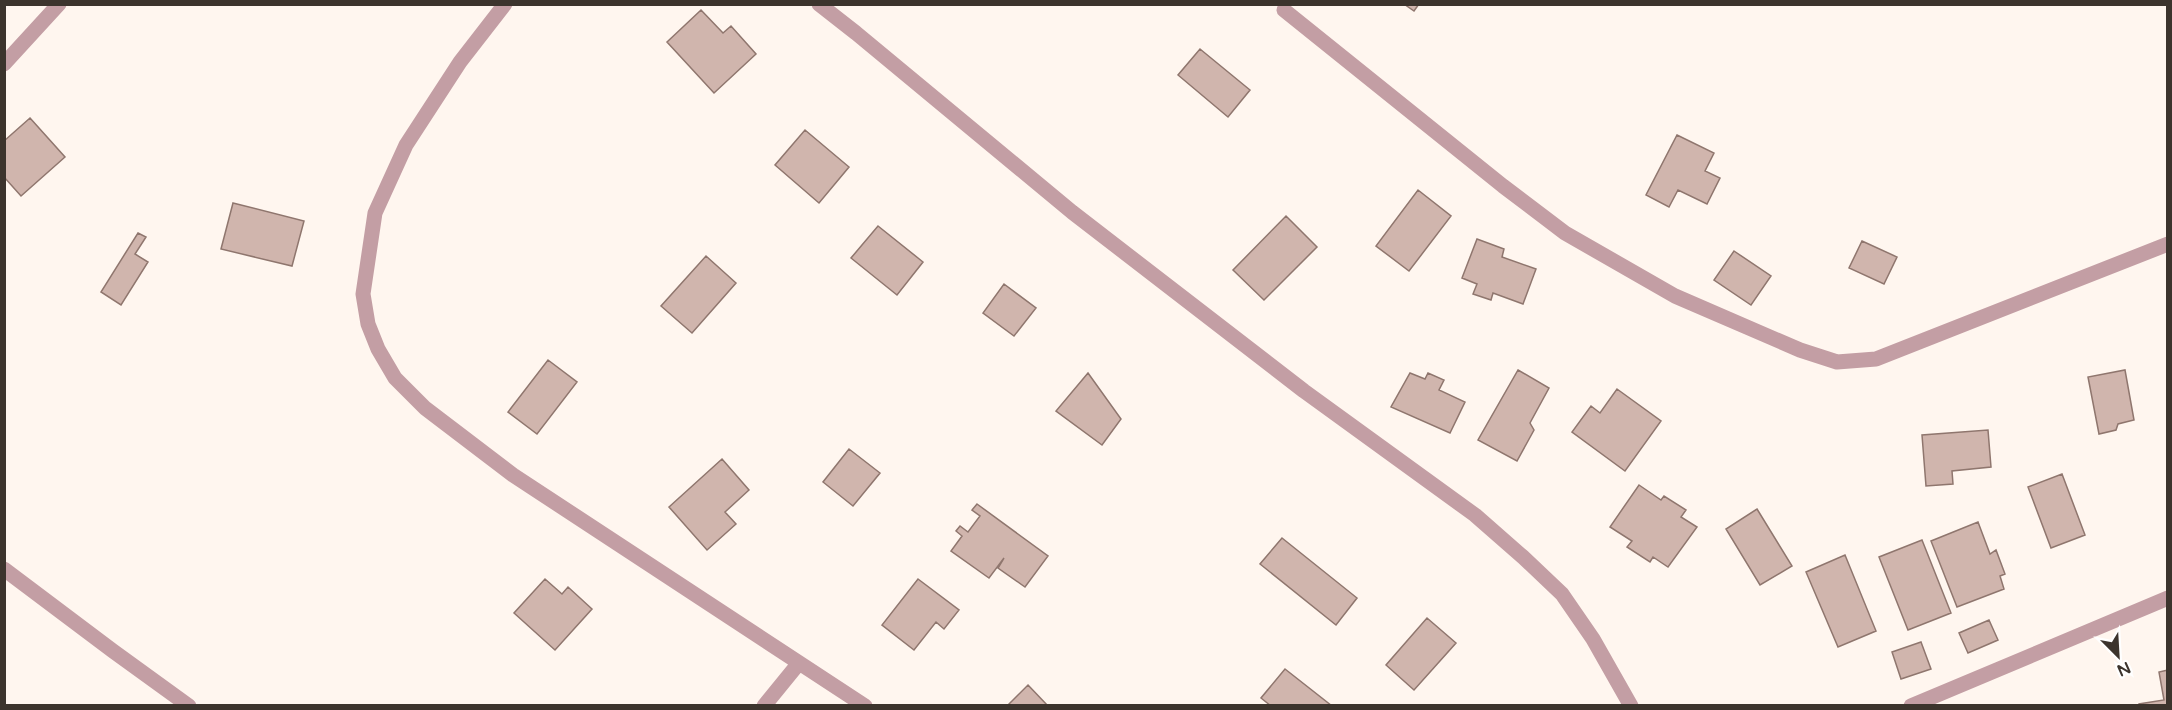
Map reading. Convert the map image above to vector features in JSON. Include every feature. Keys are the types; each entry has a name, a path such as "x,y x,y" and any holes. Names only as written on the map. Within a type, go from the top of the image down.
{"street":[{"path":"4,64 59,4"},
{"path":"505,4 460,62 406,145 375,213 363,294 368,324 378,349 395,378 424,408 478,448 553,501 865,705"},
{"path":"819,4 1072,212 1304,391 1475,515 1562,594 1593,639 1631,705"},
{"path":"1284,10 1565,233 1675,296 1800,350 1837,362 1876,359 2168,244"},
{"path":"4,569 189,705"},
{"path":"1911,705 2168,598"},
{"path":"764,705 799,663"}],"building":[{"path":"1404,4 1419,4 1414,11"},
{"path":"701,10 723,33 731,26 756,54 714,93 667,42"},
{"path":"1200,49 1250,90 1228,117 1178,75"},
{"path":"30,118 65,157 21,196 4,177 4,141"},
{"path":"805,130 849,167 819,203 775,165"},
{"path":"1677,135 1714,153 1705,171 1720,178 1707,204 1678,190 1669,207 1646,195"},
{"path":"1418,190 1451,216 1409,271 1376,246"},
{"path":"233,203 304,221 292,266 221,249"},
{"path":"1286,216 1317,247 1264,300 1233,270"},
{"path":"878,226 923,262 897,295 851,258"},
{"path":"138,233 146,237 135,254 148,262 121,305 101,292"},
{"path":"1477,239 1504,249 1502,257 1536,269 1523,304 1493,293 1491,300 1473,294 1477,284 1462,278"},
{"path":"1862,241 1897,257 1884,284 1849,268"},
{"path":"1734,251 1771,276 1751,305 1714,280"},
{"path":"706,256 736,283 692,333 661,306"},
{"path":"1004,284 1036,308 1014,336 983,313"},
{"path":"548,360 577,382 537,434 508,412"},
{"path":"1518,370 1549,388 1530,423 1534,430 1517,461 1478,440"},
{"path":"2125,370 2134,420 2118,424 2116,430 2099,434 2088,377"},
{"path":"1088,373 1121,419 1102,445 1056,411"},
{"path":"1410,373 1425,379 1428,373 1444,380 1439,390 1465,402 1450,433 1391,407"},
{"path":"1617,389 1661,421 1625,471 1572,432 1591,406 1600,413"},
{"path":"1988,430 1991,467 1952,471 1953,484 1926,486 1922,435"},
{"path":"849,449 880,473 853,506 823,482"},
{"path":"722,459 749,490 725,512 736,524 707,550 669,507"},
{"path":"2062,474 2085,535 2051,548 2028,487"},
{"path":"1639,485 1661,500 1664,496 1686,510 1681,517 1697,527 1668,567 1653,557 1650,562 1627,547 1632,541 1610,527"},
{"path":"977,504 1048,556 1025,587 998,568 1004,558 989,578 951,551 962,536 956,531 960,526 968,532 980,516 972,510"},
{"path":"1757,509 1792,566 1760,585 1726,529"},
{"path":"1978,522 1990,554 1996,550 2005,574 2000,576 2004,589 1957,607 1931,541"},
{"path":"1282,538 1357,598 1336,625 1260,564"},
{"path":"1922,540 1951,613 1908,630 1879,557"},
{"path":"1845,555 1876,631 1838,647 1806,572"},
{"path":"545,579 562,594 568,587 592,609 555,650 514,613"},
{"path":"918,579 959,610 944,629 936,622 914,650 882,625"},
{"path":"1427,618 1456,643 1414,690 1386,665"},
{"path":"1989,620 1998,640 1968,653 1959,633"},
{"path":"1921,642 1931,669 1901,679 1892,652"},
{"path":"1285,669 1332,706 1271,706 1261,698"},
{"path":"2168,670 2168,706 2139,706 2139,704 2164,700 2159,672"},
{"path":"1028,685 1048,706 1007,706"}]}
